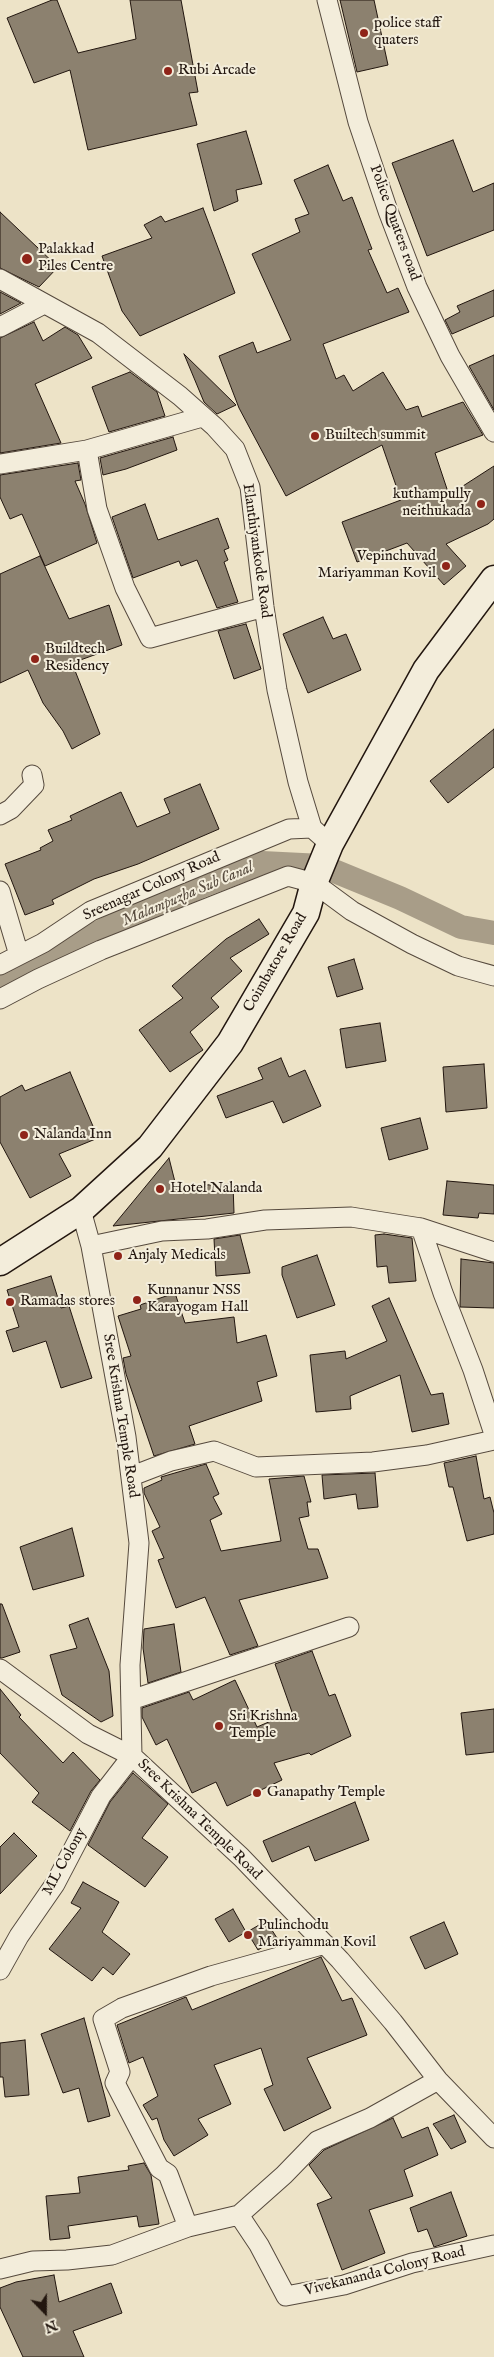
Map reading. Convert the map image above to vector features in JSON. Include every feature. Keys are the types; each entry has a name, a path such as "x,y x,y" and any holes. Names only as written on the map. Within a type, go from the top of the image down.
{"main road":[{"name":"Coimbatore Road","path":"0,1262 80,1210 150,1147 230,1043 306,913 314,883 321,836 426,670 494,579"}],"street":[{"name":"Police Quaters road","path":"327,0 358,122 388,211 411,270 450,356 494,432"},
{"name":"Elanthiyankode Road","path":"0,279 98,333 180,396 215,427 235,449 250,487 264,606 277,690 298,782 321,836"},
{"path":"0,327 44,304"},
{"path":"0,464 87,450 202,417"},
{"path":"87,450 97,509 125,588 150,638 264,606"},
{"path":"0,815 11,809 34,785 32,775"},
{"name":"Sreenagar Colony Road","path":"0,965 43,944 91,911 289,829 321,836"},
{"path":"0,999 100,950 245,891 288,876 314,883 352,911 412,944 458,966 494,976"},
{"path":"0,891 20,955"},
{"name":"Sree Krishna Temple Road","path":"80,1210 91,1246 132,1476 138,1543 130,1666 132,1756 241,1857 324,1944 393,2022 438,2080 494,2138"},
{"path":"91,1246 162,1231 207,1229 265,1220 351,1217 421,1228 494,1252"},
{"path":"421,1228 443,1293 473,1370 494,1434"},
{"path":"132,1476 171,1462 214,1451 256,1467 373,1462 427,1455 494,1440"},
{"path":"131,1700 349,1627"},
{"path":"0,1669 88,1734 132,1756"},
{"name":"ML Colony","path":"0,1970 19,1936 55,1884 101,1796 132,1756"},
{"path":"188,2227 168,2174 159,2168 115,2083 120,2072 103,2018 122,2008 211,1976 324,1944"},
{"path":"0,2269 33,2261 67,2260 112,2255 188,2227 239,2214 284,2175 317,2141 370,2118 438,2080"},
{"name":"Vivekananda Colony Road","path":"239,2214 259,2245 286,2296 344,2285 412,2263 494,2245"}],"building":[{"path":"52,0 57,0 78,53 136,39 130,0 181,0 198,92 189,93 197,125 88,150 70,70 34,83 7,18"},
{"name":"police staff quaters","path":"340,0 374,0 388,65 357,72"},
{"path":"246,131 262,184 236,190 238,201 214,211 197,144"},
{"path":"453,140 473,192 494,183 494,230 427,256 392,163"},
{"path":"328,165 343,201 352,197 372,249 368,250 387,293 398,288 409,312 323,344 336,379 344,375 353,391 383,372 406,410 418,406 422,417 463,402 483,435 435,453 449,495 494,466 494,519 488,524 446,544 466,566 444,585 407,543 357,562 342,522 401,500 382,445 286,496 239,408 219,356 253,342 257,353 291,340 252,254 300,232 295,219 309,214 294,180"},
{"path":"203,208 235,293 140,336 122,311 102,256 152,238 144,225 161,216 165,222"},
{"path":"0,212 58,267 39,287 0,268"},
{"path":"494,290 494,316 452,334 445,320 460,312 457,306"},
{"path":"0,292 21,303 0,314"},
{"path":"34,322 43,341 65,327 78,335 92,358 35,384 61,443 0,453 0,338"},
{"path":"184,354 236,405 217,414 204,402"},
{"path":"494,355 494,410 469,366"},
{"path":"130,372 157,392 165,416 109,432 92,387"},
{"path":"173,437 177,450 126,469 103,475 100,458"},
{"path":"78,463 81,480 75,481 85,504 97,543 45,566 22,514 10,519 0,497 0,475"},
{"path":"145,504 158,540 218,518 229,548 224,550 228,560 224,562 238,602 217,608 197,560 181,566 179,561 133,578 112,517"},
{"name":"Buildtech Residency","path":"40,556 69,619 109,605 122,645 72,663 100,734 72,749 63,731 43,703 28,670 0,683 0,574"},
{"path":"323,617 333,639 346,634 361,670 308,693 283,634"},
{"path":"246,624 261,669 234,679 218,631"},
{"path":"494,729 494,767 448,803 430,781"},
{"path":"200,784 219,829 138,864 94,879 52,900 54,904 25,915 5,864 41,850 40,848 53,841 48,830 72,820 70,816 121,792 137,827 170,813 164,799"},
{"path":"259,919 269,934 230,958 242,971 211,998 219,1007 190,1032 203,1050 170,1072 139,1030 183,998 172,986 226,939"},
{"path":"354,959 363,989 337,997 328,967"},
{"path":"380,1023 386,1061 346,1068 340,1029"},
{"path":"281,1058 289,1077 305,1070 321,1106 283,1123 273,1101 226,1118 217,1096 263,1079 258,1068"},
{"path":"484,1064 487,1108 446,1112 443,1067"},
{"path":"70,1072 98,1138 59,1154 71,1176 30,1198 0,1142 0,1097 22,1085 25,1091"},
{"path":"420,1118 428,1149 389,1160 381,1128"},
{"path":"169,1158 176,1186 233,1184 234,1213 113,1226"},
{"path":"447,1181 494,1185 494,1214 479,1213 478,1218 443,1215"},
{"path":"384,1234 412,1238 416,1281 389,1283 387,1266 377,1267 375,1235"},
{"path":"240,1235 250,1273 216,1276 214,1239"},
{"path":"317,1255 335,1305 297,1318 282,1275 282,1267"},
{"path":"461,1259 494,1263 494,1308 460,1307"},
{"path":"51,1276 61,1308 69,1306 92,1378 61,1388 46,1341 13,1352 6,1331 19,1327 7,1290"},
{"path":"175,1293 185,1323 234,1317 237,1343 266,1335 277,1376 257,1382 262,1401 189,1426 195,1444 154,1456 126,1374 123,1358 131,1356 118,1316 141,1309 140,1305"},
{"path":"389,1298 431,1395 443,1393 449,1424 412,1432 400,1375 350,1396 351,1409 316,1412 310,1355 345,1351 346,1359 387,1341 372,1306"},
{"path":"476,1456 484,1499 490,1497 494,1513 494,1534 467,1541 453,1487 449,1487 444,1463"},
{"path":"206,1464 219,1494 213,1497 222,1514 210,1520 221,1551 281,1541 269,1479 304,1476 311,1502 307,1502 309,1516 299,1518 308,1549 318,1549 328,1578 239,1600 258,1646 230,1655 205,1597 176,1608 158,1560 164,1558 152,1531 160,1527 144,1493 144,1488 162,1480 161,1477"},
{"path":"375,1473 378,1507 358,1509 356,1494 324,1499 322,1475"},
{"path":"72,1528 84,1576 33,1590 20,1547"},
{"path":"0,1604 2,1604 20,1652 2,1658 0,1658"},
{"path":"88,1618 109,1671 113,1716 101,1722 62,1695 50,1655 77,1648 69,1625"},
{"path":"174,1624 181,1672 148,1683 143,1648 144,1629"},
{"path":"312,1651 329,1696 335,1694 351,1736 311,1755 309,1753 274,1763 282,1780 227,1806 216,1782 192,1793 167,1739 156,1745 142,1717 142,1708 189,1692 193,1700 235,1680 257,1727 292,1712 275,1664"},
{"path":"0,1689 21,1715 19,1717 63,1763 73,1752 100,1780 91,1791 70,1831 32,1802 39,1793 0,1753"},
{"path":"494,1709 494,1752 466,1755 461,1713"},
{"path":"133,1773 168,1804 142,1838 168,1857 145,1887 88,1845 110,1802"},
{"path":"355,1802 369,1840 315,1861 309,1846 272,1862 263,1841"},
{"path":"14,1833 37,1856 0,1894 0,1847"},
{"path":"83,1882 119,1902 102,1932 130,1954 113,1975 103,1967 92,1981 49,1949 81,1908 71,1903"},
{"path":"233,1909 246,1932 229,1942 215,1919"},
{"path":"266,1921 277,1938 258,1950 247,1932"},
{"path":"444,1922 458,1954 425,1969 410,1937"},
{"path":"321,1957 342,2001 352,1998 367,2035 307,2058 331,2108 284,2131 264,2089 273,2085 261,2048 214,2065 231,2104 198,2119 208,2135 174,2156 164,2140 157,2118 152,2120 143,2105 158,2096 143,2057 129,2063 117,2025 186,1997 192,2010"},
{"path":"84,2018 110,2116 88,2122 79,2088 63,2093 41,2034"},
{"path":"25,2040 29,2095 5,2097 3,2077 0,2077 0,2043"},
{"path":"454,2115 466,2142 451,2149 433,2124"},
{"path":"393,2118 402,2138 428,2127 438,2155 404,2170 413,2196 369,2210 385,2253 342,2270 317,2204 332,2198 309,2165 324,2150"},
{"path":"144,2163 151,2175 159,2224 139,2227 137,2216 68,2226 70,2238 50,2240 46,2196 80,2193 78,2177 129,2170 128,2166"},
{"path":"451,2192 467,2236 434,2247 427,2229 418,2232 410,2208"},
{"path":"54,2275 59,2302 111,2283 122,2313 73,2331 84,2357 23,2357 0,2307 0,2288 16,2282"}],"waterway":[{"name":"Malampuzha Sub Canal","path":"0,981 112,926 201,886 262,863 322,866 400,898 461,927 494,933"}],"place":[{"name":"police staff quaters","path":"364,33"},
{"name":"Rubi Arcade","path":"168,71"},
{"name":"Palakkad Piles Centre","path":"27,259"},
{"name":"Builtech summit","path":"315,436"},
{"name":"kuthampully neithukada","path":"481,504"},
{"name":"Vepinchuvad Mariyamman Kovil","path":"446,566"},
{"name":"Buildtech Residency","path":"35,659"},
{"name":"Nalanda Inn","path":"24,1135"},
{"name":"Hotel Nalanda","path":"160,1189"},
{"name":"Anjaly Medicals","path":"118,1256"},
{"name":"Kunnanur NSS Karayogam Hall","path":"137,1300"},
{"name":"Ramadas stores","path":"10,1302"},
{"name":"Sri Krishna Temple","path":"219,1726"},
{"name":"Ganapathy Temple","path":"257,1793"},
{"name":"Pulinchodu Mariyamman Kovil","path":"248,1935"}]}
